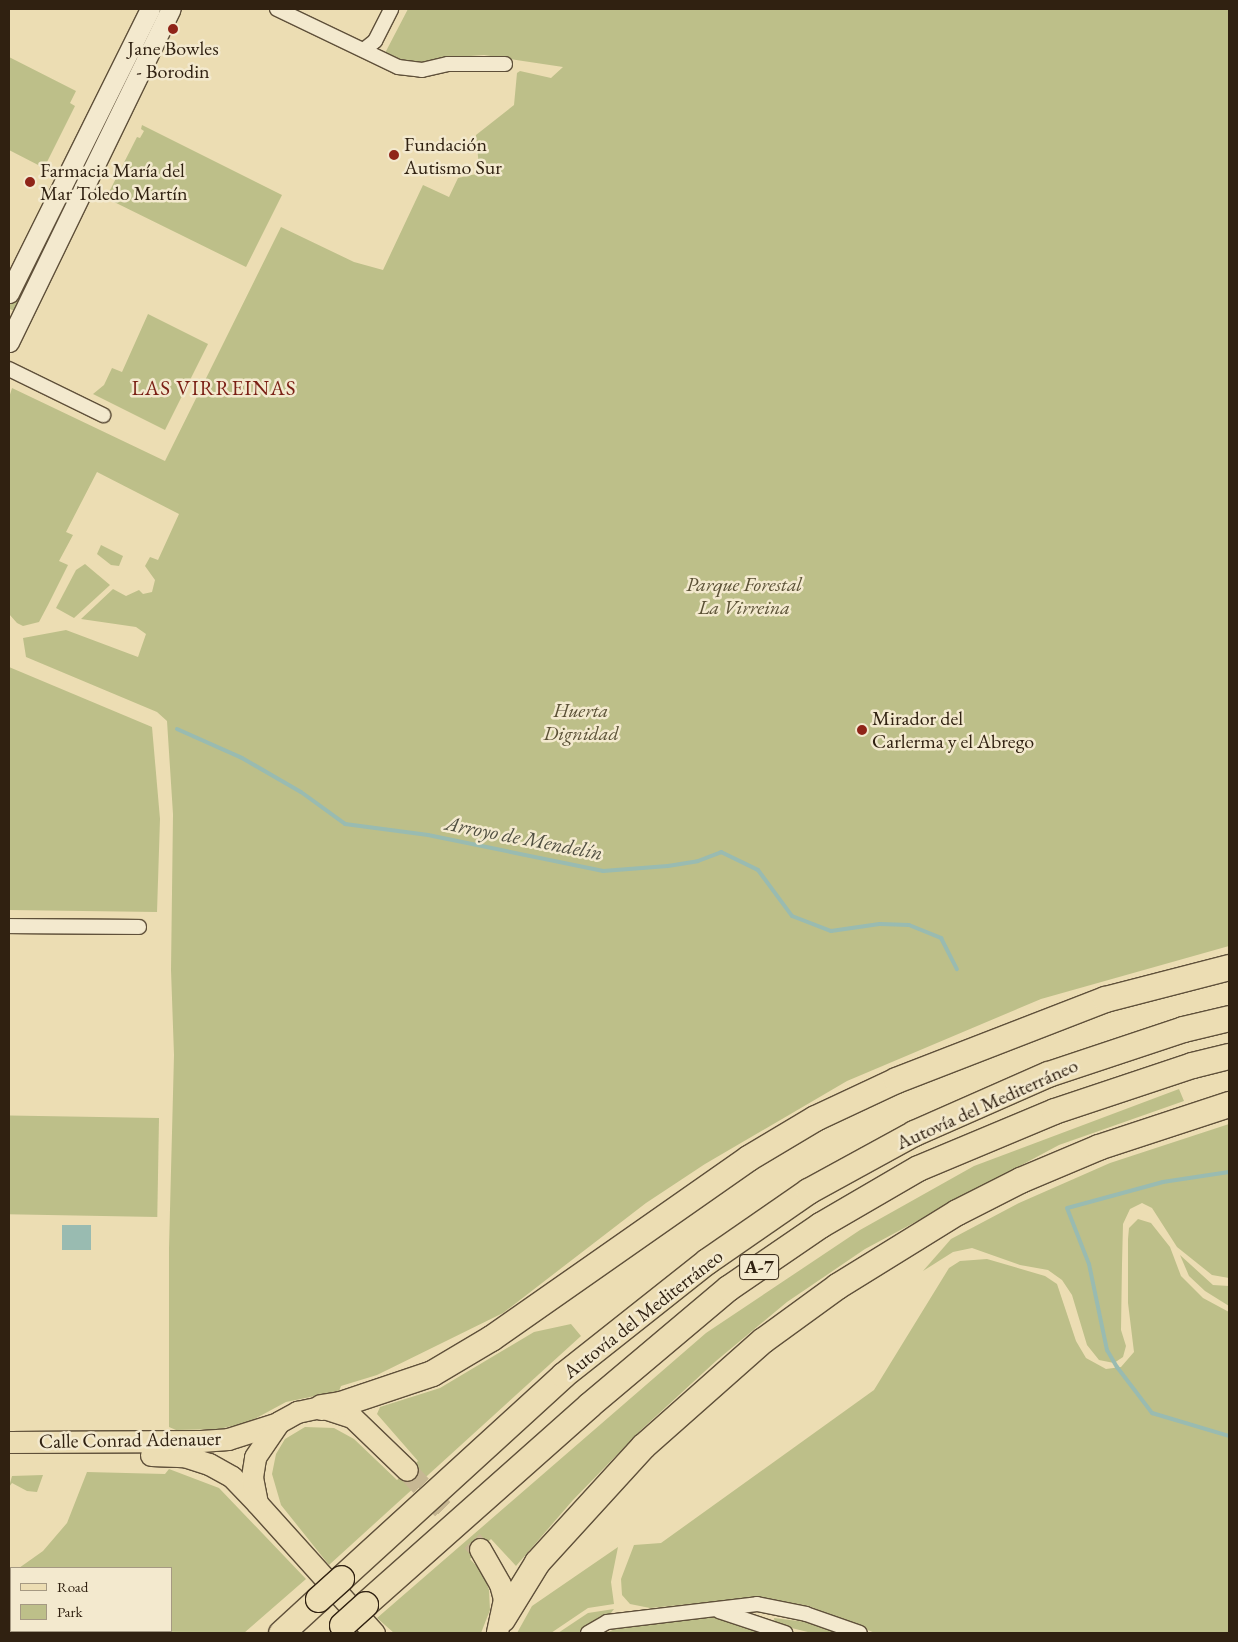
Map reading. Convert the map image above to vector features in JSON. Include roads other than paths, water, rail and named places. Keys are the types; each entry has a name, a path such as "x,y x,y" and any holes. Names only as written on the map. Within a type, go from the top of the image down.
{"highway":[{"path":"320,1407 340,1404 414,1379 449,1363 491,1338 748,1158 815,1118 896,1080 1106,999 1229,967"},
{"name":"Autovía del Mediterráneo","path":"281,1633 563,1375 707,1261 808,1191 914,1133 1048,1074 1184,1029 1229,1018"},
{"name":"Autovía del Mediterráneo","path":"338,1629 589,1405 728,1288 820,1225 918,1168 1054,1111 1192,1065 1229,1056"},
{"path":"500,1626 537,1562 642,1446 763,1340 837,1286 957,1212 1020,1180 1098,1147 1229,1104"}],"main road":[{"path":"9,293 150,9"},
{"path":"9,342 172,9"},
{"path":"320,1407 352,1417 407,1470"},
{"name":"Calle Conrad Adenauer","path":"9,1442 202,1441 228,1439 279,1422 297,1412 320,1407"},
{"path":"257,1503 252,1477 255,1457 264,1440 279,1422"},
{"name":"Calle Conrad Adenauer","path":"9,1454 184,1456 209,1464 232,1477 374,1633"},
{"path":"480,1549 500,1584 504,1599 500,1626"}],"street":[{"path":"277,9 354,47 365,49 398,67 422,70 448,64 505,64"},
{"path":"365,49 375,41 391,9"},
{"path":"9,368 103,415"},
{"path":"9,926 139,927"},
{"path":"588,1633 607,1622 757,1604 806,1614 860,1633"},
{"path":"713,1609 786,1633"}],"water":[{"path":"62,1225 91,1225 91,1250 62,1250"}],"waterway":[{"name":"Arroyo de Mendelín","path":"177,729 242,758 301,792 345,824 428,835 603,871 668,866 698,861 721,852 758,870 792,916 831,931 880,924 909,925 941,938 957,969"},
{"name":"Arroyo de Mendelín","path":"1229,1172 1163,1182 1067,1208 1089,1264 1107,1350 1117,1367 1152,1413 1229,1436"}],"tunnel":[{"path":"407,1470 480,1549"}],"place":[{"name":"Jane Bowles - Borodin","path":"173,29"},
{"name":"Fundación Autismo Sur","path":"394,155"},
{"name":"Farmacia María del Mar Toledo Martín","path":"30,182"},
{"name":"Mirador del Carlerma y el Abrego","path":"862,730"}],"district":[{"name":"LAS VIRREINAS","path":"214,388"}],"park label":[{"name":"Parque Forestal La Virreina","path":"744,596"},
{"name":"Huerta Dignidad","path":"581,722"}]}
